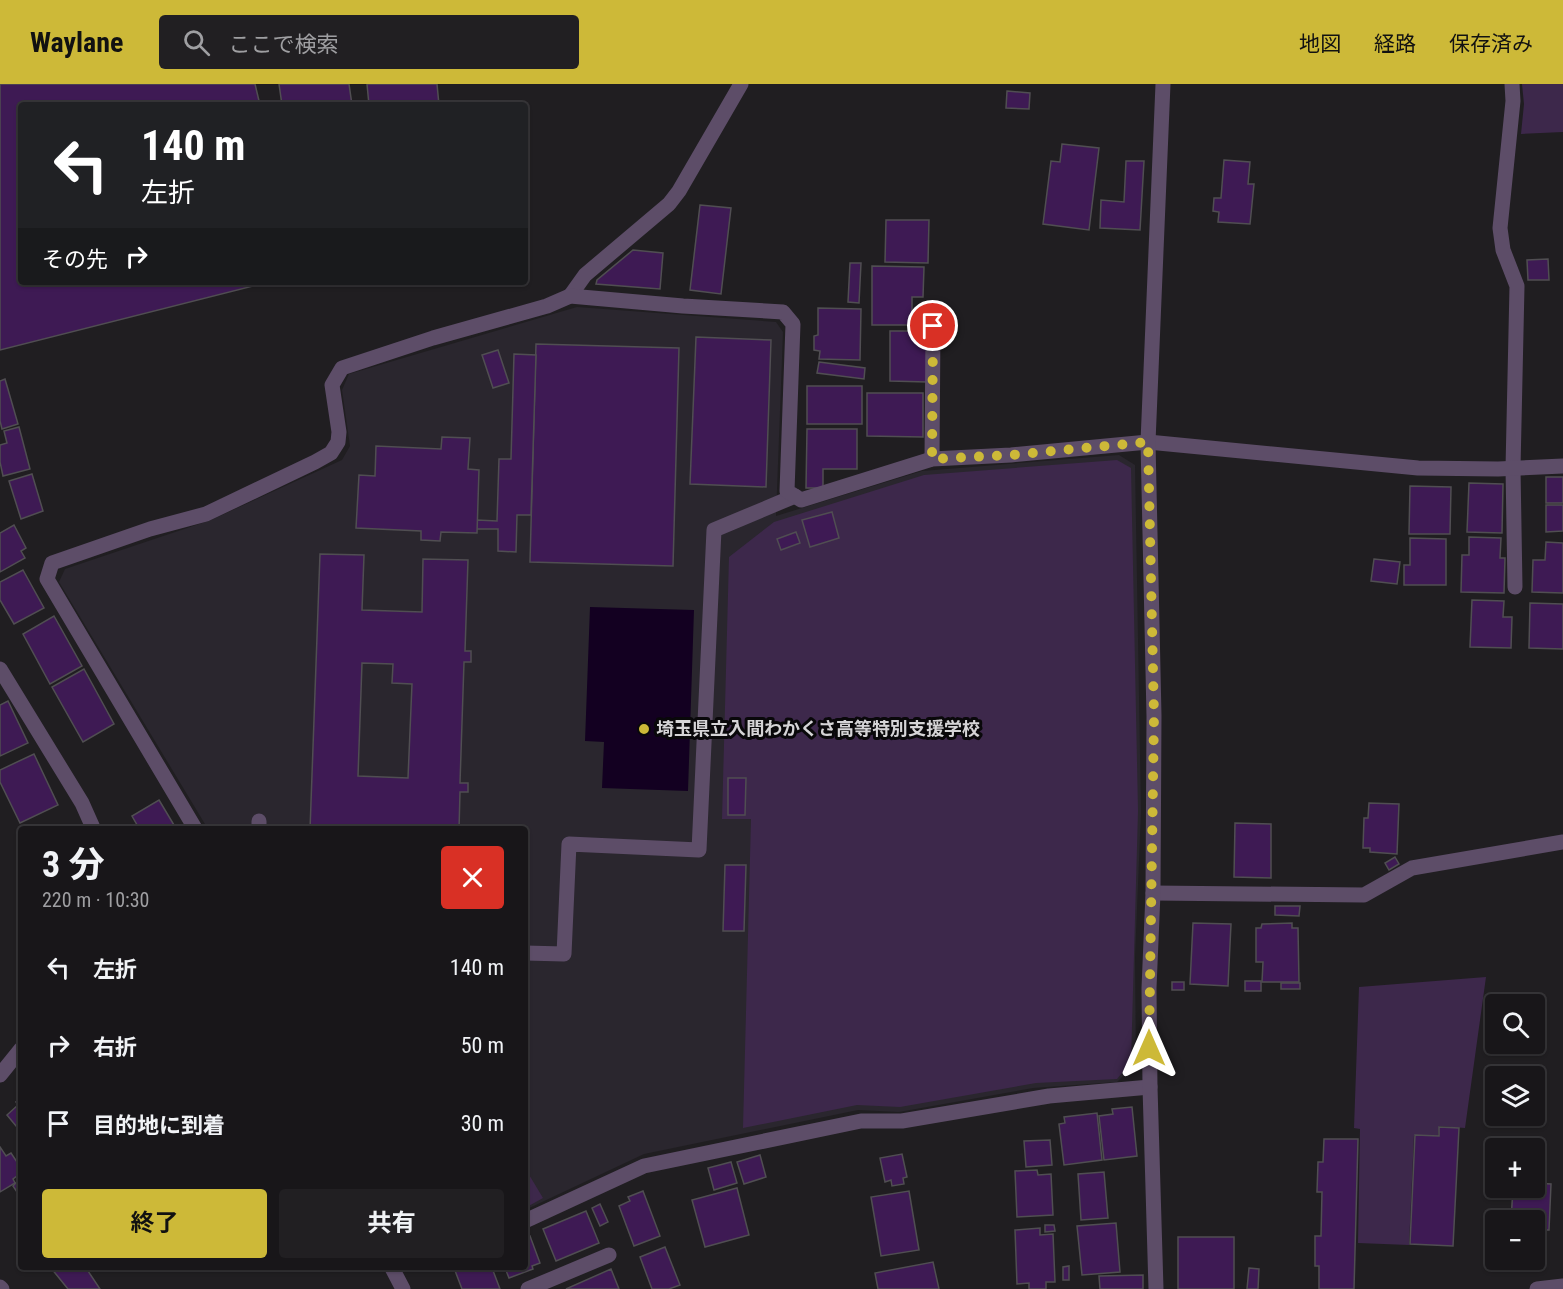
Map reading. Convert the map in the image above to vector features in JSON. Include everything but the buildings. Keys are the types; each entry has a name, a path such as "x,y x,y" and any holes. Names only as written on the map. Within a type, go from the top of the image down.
{"street":[{"path":"570,296 585,275 669,204 679,191 741,84"},
{"path":"1156,1289 1149,1087 1154,716 1148,442 1163,84"},
{"path":"1512,84 1513,101 1500,228 1503,250 1516,286 1513,468 1515,587"},
{"path":"194,826 47,579 52,563 150,529 206,513 331,453 338,442 339,432 332,385 342,368 434,338 547,306 570,296 783,312 794,324 787,491 801,500 932,459 1011,455 1148,442 1418,468 1563,466"},
{"path":"932,459 933,326"},
{"path":"528,953 564,954 569,844 699,850 714,530 795,496"},
{"path":"0,669 82,803 92,826"},
{"path":"1153,893 1364,895 1412,868 1563,842"},
{"path":"0,1075 18,1053"},
{"path":"528,1220 644,1166 861,1121 902,1121 1049,1096 1149,1087"},
{"path":"528,1289 609,1255"},
{"path":"395,1270 404,1289"},
{"path":"1537,1289 1563,1286"}],"shaded area":[{"path":"1522,84 1563,84 1563,132 1521,134 1524,104"},
{"name":"埼玉県立入間わかくさ高等特別支援学校","path":"577,307 776,322 783,332 776,516 922,471 1119,455 1135,465 1141,812 1135,957 1136,1063 1117,1082 1033,1088 899,1112 858,1110 644,1154 528,1209 528,826 206,826 59,582 65,569 211,520 342,460 350,446 342,390 349,374"},
{"path":"1117,460 1131,468 1138,811 1131,1062 1117,1079 1036,1083 900,1107 857,1105 743,1128 751,819 722,819 729,557 774,522 924,475"},
{"path":"590,607 694,610 688,791 602,788 604,742 585,741"},
{"path":"1486,977 1465,1128 1439,1126 1438,1136 1414,1135 1409,1245 1358,1243 1360,1129 1354,1128 1359,987"},
{"path":"528,1173 543,1198 528,1206"}],"place":[{"name":"埼玉県立入間わかくさ高等特別支援学校","path":"644,729"}],"route":[{"path":"933,326 932,459 1011,455 1148,442 1154,716 1149,1048"}]}
